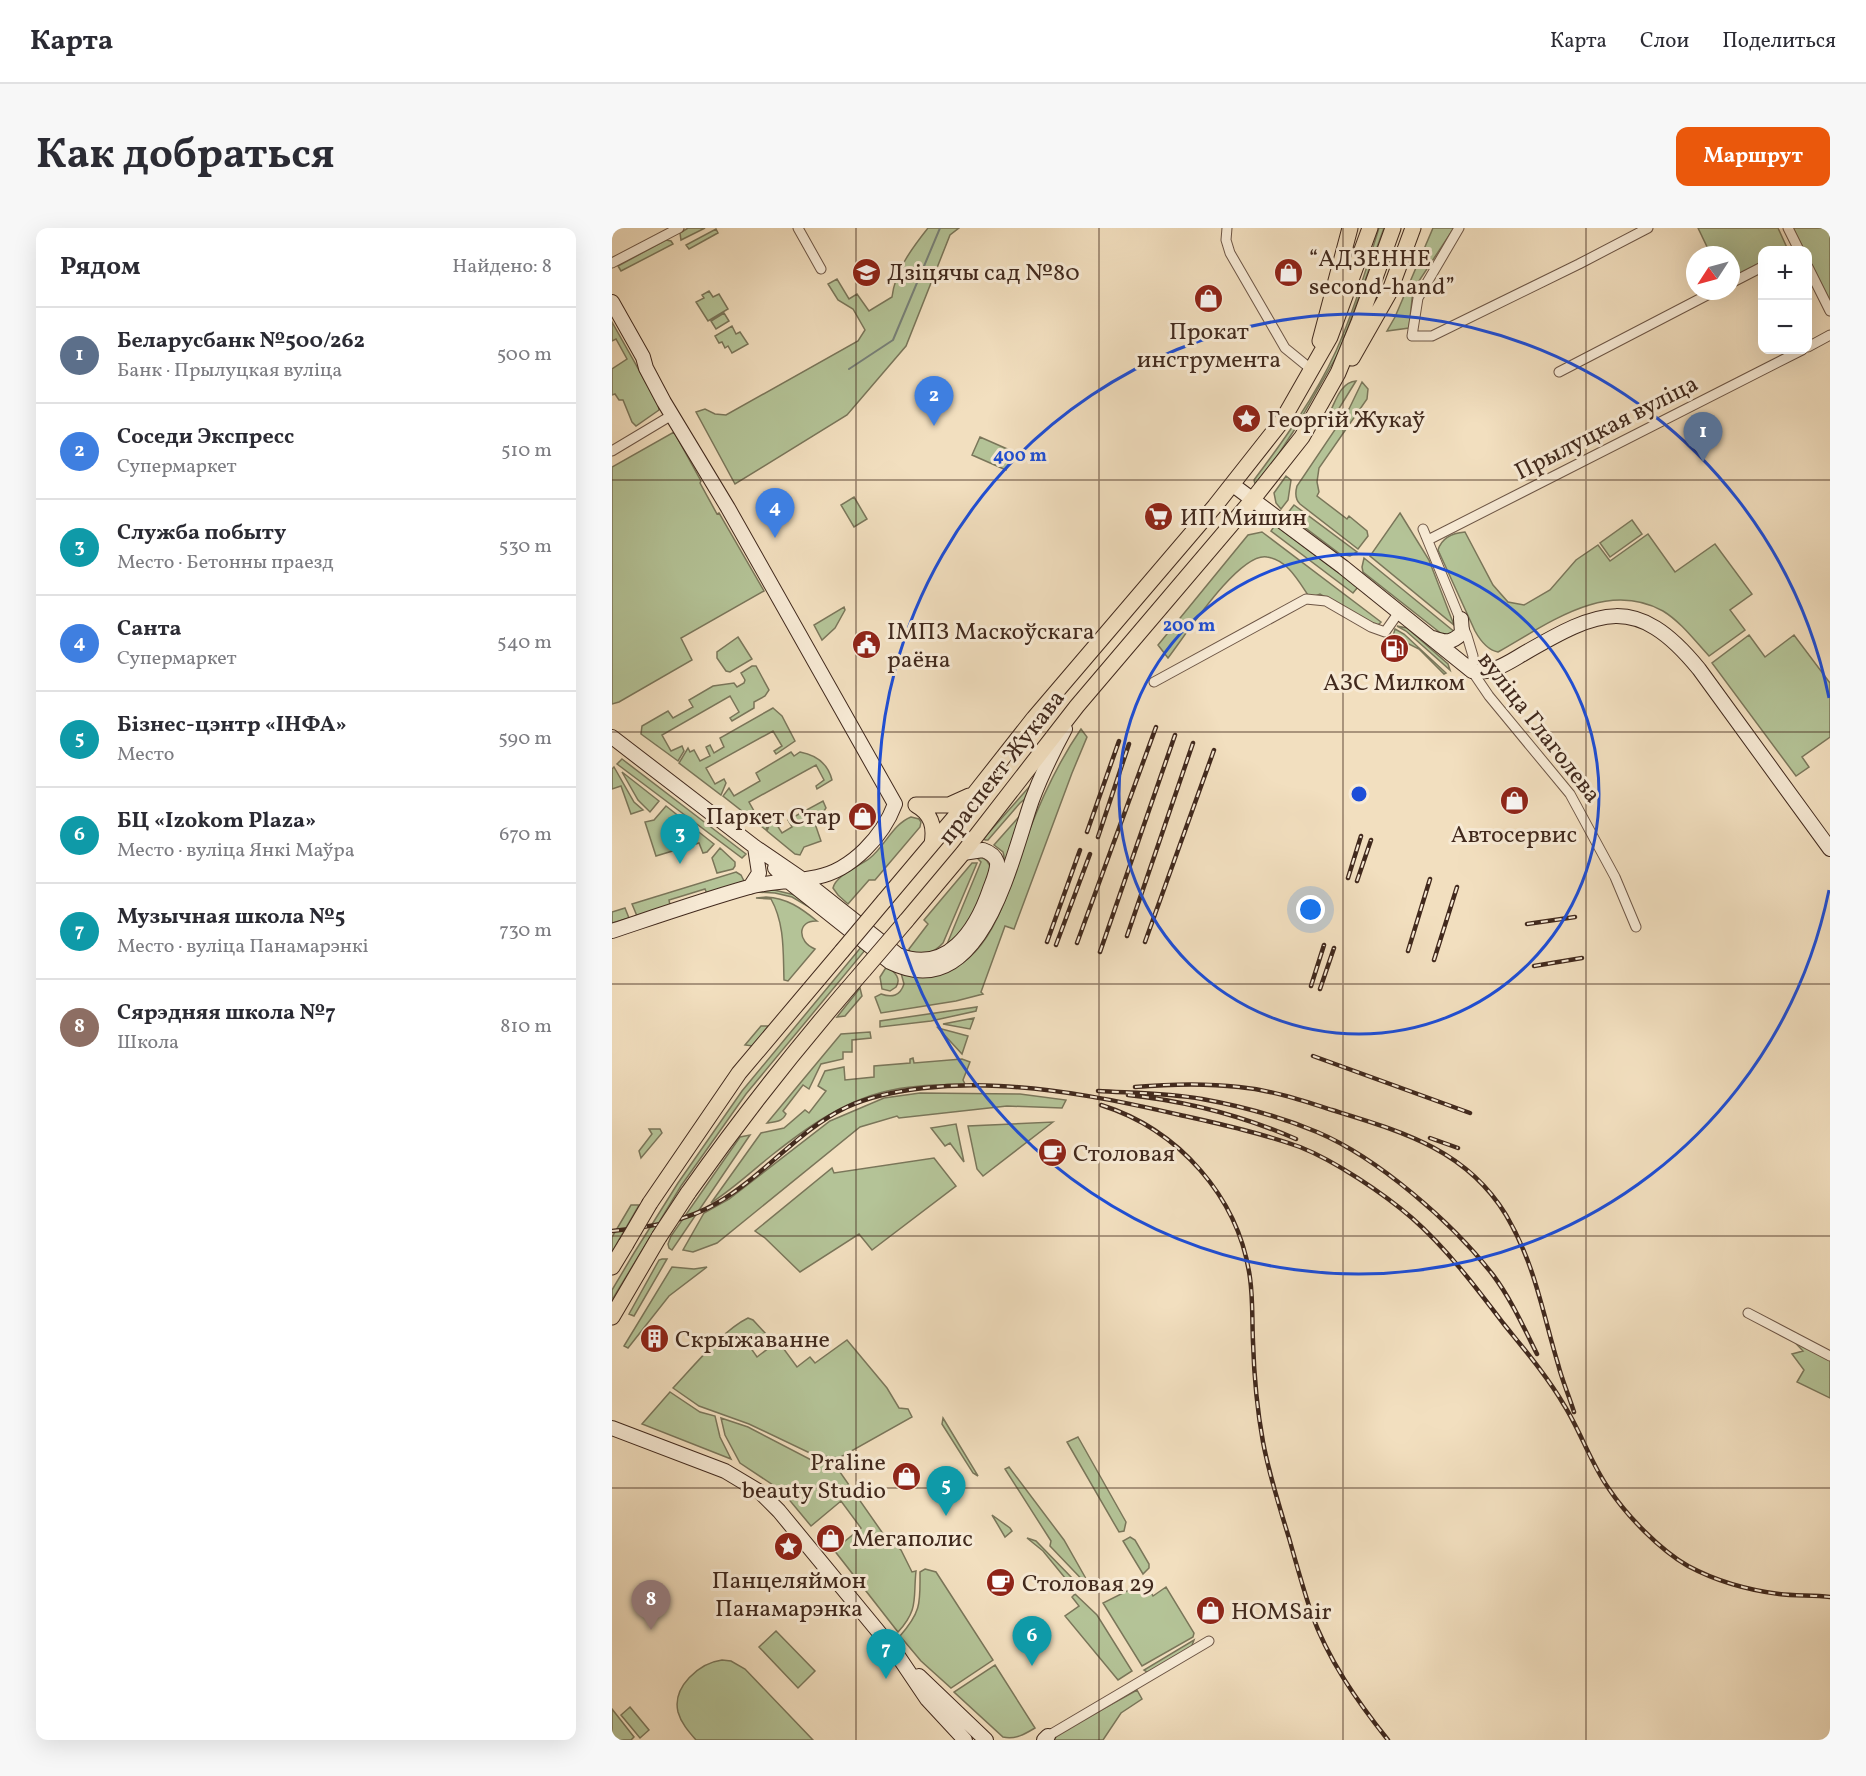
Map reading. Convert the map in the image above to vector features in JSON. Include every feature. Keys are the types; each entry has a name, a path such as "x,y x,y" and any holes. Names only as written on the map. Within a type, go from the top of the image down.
{"main road":[{"path":"1313,369 1350,228"},
{"name":"праспект Жукава","path":"612,1267 650,1203 739,1073 975,793 1034,718 1233,485 1282,421 1313,369 1338,318 1370,228"},
{"name":"праспект Жукава","path":"612,1317 659,1237 763,1090 963,853 1077,706 1253,499 1302,437 1338,373 1393,228"},
{"path":"1338,373 1349,364 1377,318 1389,293 1413,228"},
{"path":"612,302 672,415 717,493 724,501 895,804"},
{"path":"643,357 652,365 723,492 724,501"},
{"name":"вуліца Глаголева","path":"1233,485 1472,671"},
{"path":"1472,671 1492,671 1570,627 1598,618 1614,616 1631,618 1658,628 1680,646 1699,669 1830,849"},
{"path":"1431,638 1442,642 1454,640 1462,633 1461,619"},
{"path":"755,847 788,881 890,962 904,969 923,971 941,967 956,959 975,940 990,917 1044,768 1077,706"},
{"path":"612,737 755,847 802,879 898,955 915,961 937,959 955,947 973,926 989,893 997,868 995,858 988,852 973,850 963,853"},
{"path":"895,804 948,805 975,793"},
{"path":"612,931 750,887 820,876 861,853 879,833 895,804"},
{"path":"916,805 926,811 931,821 932,844"},
{"path":"750,887 759,873 755,847"},
{"path":"819,893 817,882 820,876"},
{"path":"802,879 801,885 805,894"},
{"path":"674,1168 692,1188"},
{"path":"612,1428 725,1472 760,1492 779,1511 896,1653 927,1699 965,1740"},
{"path":"896,1653 986,1740"}],"street":[{"path":"612,263 679,228"},
{"path":"798,228 820,269"},
{"path":"1227,228 1226,240 1230,253 1278,337 1294,357 1313,369"},
{"path":"1456,232 1418,298 1412,336 1432,336 1648,228"},
{"path":"1788,228 1795,246"},
{"path":"1740,278 1758,269"},
{"path":"1812,275 1830,311"},
{"path":"1559,372 1698,300"},
{"path":"1812,345 1830,335"},
{"name":"Прылуцкая вуліца","path":"1428,540 1794,354"},
{"path":"612,451 672,415"},
{"path":"1423,530 1461,619 1473,656 1472,671"},
{"path":"1154,682 1306,599 1326,601 1371,627 1385,632 1399,612"},
{"name":"вуліца Глаголева","path":"1472,671 1489,696 1570,794 1616,877 1636,927"},
{"path":"1748,1312 1830,1356"},
{"path":"1044,1739 1209,1641"}],"green space":[{"path":"688,228 705,228 681,240 680,233"},
{"path":"928,228 959,228 950,235 906,346 847,415 735,484 696,412 705,409 715,414 726,415 858,341 865,330 853,309 838,300 828,284 837,279 849,299 857,294 869,311 892,297 900,269"},
{"path":"1379,228 1384,228 1339,352 1295,429 1255,484 1254,480 1288,434 1328,368 1354,305"},
{"path":"1433,228 1454,228 1413,290 1409,328 1387,331 1395,317"},
{"path":"1698,228 1778,228 1786,246 1758,246 1758,265 1740,274 1740,246 1707,246"},
{"path":"1792,228 1830,228 1830,303 1812,267 1812,246 1801,246"},
{"path":"716,229 718,233 689,249 686,245"},
{"path":"666,240 673,244 621,271 618,266"},
{"path":"709,291 713,297 719,294 728,309 708,321 696,302 704,298 702,295"},
{"path":"724,313 729,321 716,329 711,321"},
{"path":"612,322 658,404 659,410 636,426 623,400 619,400 615,394 612,395 612,369 627,359 616,339 612,341"},
{"path":"732,326 736,334 740,332 748,344 732,353 728,346 725,348 722,342 719,343 715,336"},
{"path":"1356,381 1335,415 1330,412 1343,388"},
{"path":"1362,382 1368,389 1367,399 1319,468 1317,482 1319,492 1317,496 1347,519 1349,516 1367,531 1368,536 1358,549 1300,504 1296,493 1297,486 1349,409"},
{"path":"674,432 717,514 719,513 764,591 681,638 692,660 612,704 612,467"},
{"path":"980,437 1014,452 1006,470 972,455"},
{"path":"1286,476 1291,480 1288,500 1281,509 1276,503 1274,493"},
{"path":"854,497 867,519 854,527 841,505"},
{"path":"1294,505 1357,552 1350,556 1340,554 1287,514"},
{"path":"1400,513 1429,560 1454,625 1370,556"},
{"path":"1632,520 1642,534 1610,557 1600,543"},
{"path":"1275,525 1358,587 1353,593 1271,531"},
{"path":"1262,532 1381,622 1377,626 1320,594 1310,598 1281,562 1267,557 1255,559 1242,568 1213,597 1168,658 1158,645 1248,535"},
{"path":"1465,532 1493,585 1508,602 1524,605 1550,590 1576,560 1598,545 1610,561 1648,534 1675,572 1715,544 1752,594 1730,610 1745,630 1709,656 1670,615 1641,602 1620,600 1578,609 1557,618 1498,652 1494,651 1484,644 1475,631 1438,550 1448,536"},
{"path":"1364,558 1456,633 1453,636 1443,635 1363,572"},
{"path":"844,607 845,610 835,628 822,640 814,625"},
{"path":"1397,626 1407,628 1448,664 1450,670 1406,631"},
{"path":"1395,629 1404,634 1446,673 1444,674 1419,649 1393,636"},
{"path":"1749,635 1765,657 1794,635 1830,683 1830,737 1802,757 1809,767 1796,776 1712,663"},
{"path":"738,637 752,659 730,672 726,671 717,658 717,652"},
{"path":"756,666 769,690 765,696 754,702 754,708 732,721 730,718 739,712 730,696 662,735 671,751 682,746 684,751 678,761 641,734 642,726 668,711 673,718 693,707 689,700 713,686 734,683 737,687 744,683 745,680 741,673"},
{"path":"773,708 782,716 795,741 776,754 774,751 782,746 773,731 706,768 715,784 724,779 726,783 721,795 679,763 688,748 690,752 694,750 700,761 710,756 706,747 710,745 714,753 724,747 720,738"},
{"path":"1081,729 1087,737 1014,929 1005,926 981,992 983,994 956,1001 881,1013 875,997 881,994 892,996 898,993 904,984 901,973 931,975 955,967 975,953 990,932 1002,908 1040,804"},
{"path":"791,752 794,756 800,752 816,758 828,769 832,780 817,789 816,786 824,780 816,765 749,802 758,818 769,812 771,815 766,830 723,796 729,788 734,796 760,781 756,773"},
{"path":"622,759 746,854 742,858 617,764"},
{"path":"614,767 634,802 643,810 631,814 621,786 612,789 612,769"},
{"path":"622,772 659,801 650,812 638,800"},
{"path":"1037,778 1031,794 1020,803 988,840 985,840 984,838"},
{"path":"823,801 826,808 822,814 813,818 821,841 804,847 800,855 795,854 767,831 772,817 782,833 792,827 788,820"},
{"path":"666,806 714,844 707,852 703,853 699,843 656,856 645,822 654,820"},
{"path":"1025,810 997,890 983,919 966,944 946,961 922,967 895,960 896,957 914,964 930,963 945,957 958,947 979,918 1002,870 1003,852 994,845"},
{"path":"911,817 919,819 920,827 875,880 869,880 848,904 833,888 835,883 843,875 870,858 899,825"},
{"path":"720,848 735,862 735,866 733,869 717,873 712,858"},
{"path":"980,856 992,869 974,918 945,949 981,862 978,859"},
{"path":"972,863 977,863 943,943 928,953 910,953 909,949 928,924 924,920"},
{"path":"736,872 744,881 707,894 705,889 669,900 670,905 637,916 632,904"},
{"path":"774,890 795,895 816,911 792,897 756,892"},
{"path":"756,898 781,899 793,904 817,921 806,924 802,932 805,942 815,949 788,981 784,980 782,939 776,909 771,899"},
{"path":"625,908 629,918 612,923 612,912"},
{"path":"862,946 866,949 746,1094 681,1186 612,1300 612,1290 634,1253 678,1183 742,1091"},
{"path":"887,966 896,975 898,981 896,987 890,991 882,989 880,977"},
{"path":"860,988 862,996 845,1016 837,1017"},
{"path":"977,1007 976,1011 931,1021 880,1027 880,1021"},
{"path":"974,1018 970,1029 943,1024"},
{"path":"761,1026 769,1026 753,1046 745,1045"},
{"path":"938,1028 968,1036 962,1054"},
{"path":"870,1032 871,1038 852,1040 852,1052 843,1052 843,1059 821,1064 809,1089 803,1085 783,1111 786,1114 784,1117 767,1123 841,1034"},
{"path":"913,1058 914,1063 962,1059 970,1062 963,1080 965,1084 903,1088 853,1102 798,1136 711,1203 761,1133 784,1128 805,1110 809,1113 826,1091 818,1086 825,1071 844,1067 845,1080 874,1077 874,1066 910,1063 910,1059"},
{"path":"920,1093 1020,1094 1066,1100 1062,1108 1007,1106 899,1118 897,1116 860,1127 717,1243 693,1252 683,1250 704,1213 729,1199 830,1121 884,1098"},
{"path":"1053,1122 983,1176 977,1169 968,1126"},
{"path":"956,1124 964,1162 950,1143 945,1146 931,1128"},
{"path":"649,1129 660,1129 662,1133 641,1158 639,1151 652,1134"},
{"path":"750,1135 672,1250 669,1248 671,1236 740,1137"},
{"path":"934,1158 956,1186 872,1250 859,1234 800,1272 755,1231 832,1168 834,1173"},
{"path":"631,1205 639,1205 612,1252 612,1237"},
{"path":"667,1259 634,1316 629,1314 659,1260"},
{"path":"672,1267 694,1269 707,1267 669,1296 628,1348 624,1346"},
{"path":"748,1318 753,1320 766,1334 750,1347 757,1357 778,1341 797,1367 810,1357 815,1363 847,1340 887,1388 899,1408 908,1409 912,1417 839,1458 814,1455 749,1424 699,1406 673,1388 719,1340"},
{"path":"1788,1335 1830,1359 1830,1398 1797,1382 1804,1370 1792,1354 1803,1351"},
{"path":"670,1392 700,1412 715,1416 720,1437 731,1459 642,1424"},
{"path":"721,1418 748,1427 817,1463 833,1462 886,1538 901,1550 912,1572 916,1571 912,1610 898,1632 834,1550 861,1528 841,1501 811,1526 782,1491 740,1463 725,1435"},
{"path":"943,1418 978,1476 973,1473 942,1424"},
{"path":"1078,1437 1126,1522 1124,1531 1119,1532 1067,1442"},
{"path":"1009,1467 1064,1540 1093,1591 1050,1546 1051,1541 1005,1469"},
{"path":"992,1515 1010,1528 1012,1531 1005,1537"},
{"path":"1130,1537 1135,1540 1149,1564 1149,1568 1143,1574 1123,1541"},
{"path":"1027,1538 1036,1541 1073,1579 1072,1583 1070,1584 1043,1551"},
{"path":"925,1569 936,1572 993,1660 951,1688 921,1661 900,1636 916,1613 920,1572"},
{"path":"1143,1583 1150,1583 1148,1587 1153,1596 1166,1587 1194,1633 1193,1637 1142,1666 1103,1603"},
{"path":"1075,1594 1097,1615 1132,1671 1118,1680 1065,1616 1079,1606 1072,1597"},
{"path":"776,1631 815,1671 798,1688 759,1647"},
{"path":"1194,1640 1190,1651 1150,1674 1144,1670"},
{"path":"722,1660 731,1661 745,1669 813,1740 696,1740 679,1716 677,1703 679,1694 683,1685 696,1671"},
{"path":"995,1665 1035,1728 1020,1736 1003,1737 954,1692"},
{"path":"1137,1690 1142,1699 1121,1713 1103,1740 1054,1740 1058,1734"},
{"path":"630,1707 649,1730 640,1738 621,1715"},
{"path":"612,1709 634,1737 631,1740 612,1740"}],"waterway":[{"path":"849,369 893,340 940,228"}],"railway":[{"path":"1077,943 1156,727"},
{"path":"1100,952 1175,735"},
{"path":"1087,832 1119,741"},
{"path":"1127,936 1193,743"},
{"path":"1098,837 1129,744"},
{"path":"1145,942 1214,750"},
{"path":"1348,878 1361,836"},
{"path":"1357,881 1371,840"},
{"path":"1047,942 1080,850"},
{"path":"1056,945 1090,854"},
{"path":"1408,951 1430,879"},
{"path":"1434,960 1457,887"},
{"path":"1527,924 1575,917"},
{"path":"1311,986 1324,945"},
{"path":"1320,989 1334,948"},
{"path":"1534,966 1582,958"},
{"path":"1313,1056 1470,1113"},
{"path":"612,1231 666,1223 705,1209 734,1192 829,1117 863,1101 901,1091 942,1086 981,1085 1067,1093 1112,1100 1270,1137 1314,1153 1358,1178 1400,1208 1437,1242 1471,1281 1550,1384 1570,1415 1597,1469 1616,1499 1645,1532 1666,1551 1688,1566 1732,1584 1779,1594 1830,1597"},
{"path":"1135,1087 1213,1085 1251,1088 1274,1093 1382,1126 1430,1146 1451,1158 1490,1192 1516,1233 1531,1270 1574,1412"},
{"path":"1098,1091 1176,1095 1217,1102 1261,1112 1317,1132 1340,1143 1389,1175 1457,1234 1493,1275 1506,1294 1537,1354"},
{"path":"1128,1095 1171,1101 1214,1111 1256,1123 1296,1139"},
{"path":"1101,1105 1129,1116 1155,1131 1179,1149 1200,1170 1218,1194 1233,1220 1244,1248 1250,1278 1253,1354 1263,1442 1274,1490 1302,1585 1326,1647 1354,1695 1388,1740"},
{"path":"1430,1138 1458,1148"}],"place":[{"name":"Дзіцячы сад №80","path":"866,272"},
{"name":"“АДЗЕННЕ second-hand”","path":"1288,272"},
{"name":"Прокат инструмента","path":"1209,298"},
{"name":"Георгій Жукаў","path":"1246,419"},
{"name":"Соседи Экспресс","path":"934,426"},
{"name":"Беларусбанк №500/262","path":"1703,462"},
{"name":"ИП Мишин","path":"1159,517"},
{"name":"Санта","path":"775,538"},
{"name":"ІМПЗ Маскоўскага раёна","path":"866,645"},
{"name":"АЗС Милком","path":"1394,649"},
{"name":"Автосервис","path":"1514,801"},
{"name":"Паркет Стар","path":"862,816"},
{"name":"Служба побыту","path":"680,864"},
{"name":"Столовая","path":"1052,1153"},
{"name":"Скрыжаванне","path":"654,1339"},
{"name":"Praline beauty Studio","path":"907,1476"},
{"name":"Бізнес-цэнтр «ІНФА»","path":"946,1516"},
{"name":"Мегаполис","path":"831,1538"},
{"name":"Панцеляймон Панамарэнка","path":"789,1547"},
{"name":"Столовая 29","path":"1001,1583"},
{"name":"HOMSair","path":"1210,1611"},
{"name":"Сярэдняя школа №7","path":"651,1630"},
{"name":"БЦ «Izokom Plaza»","path":"1032,1666"},
{"name":"Музычная школа №5","path":"886,1679"}]}
